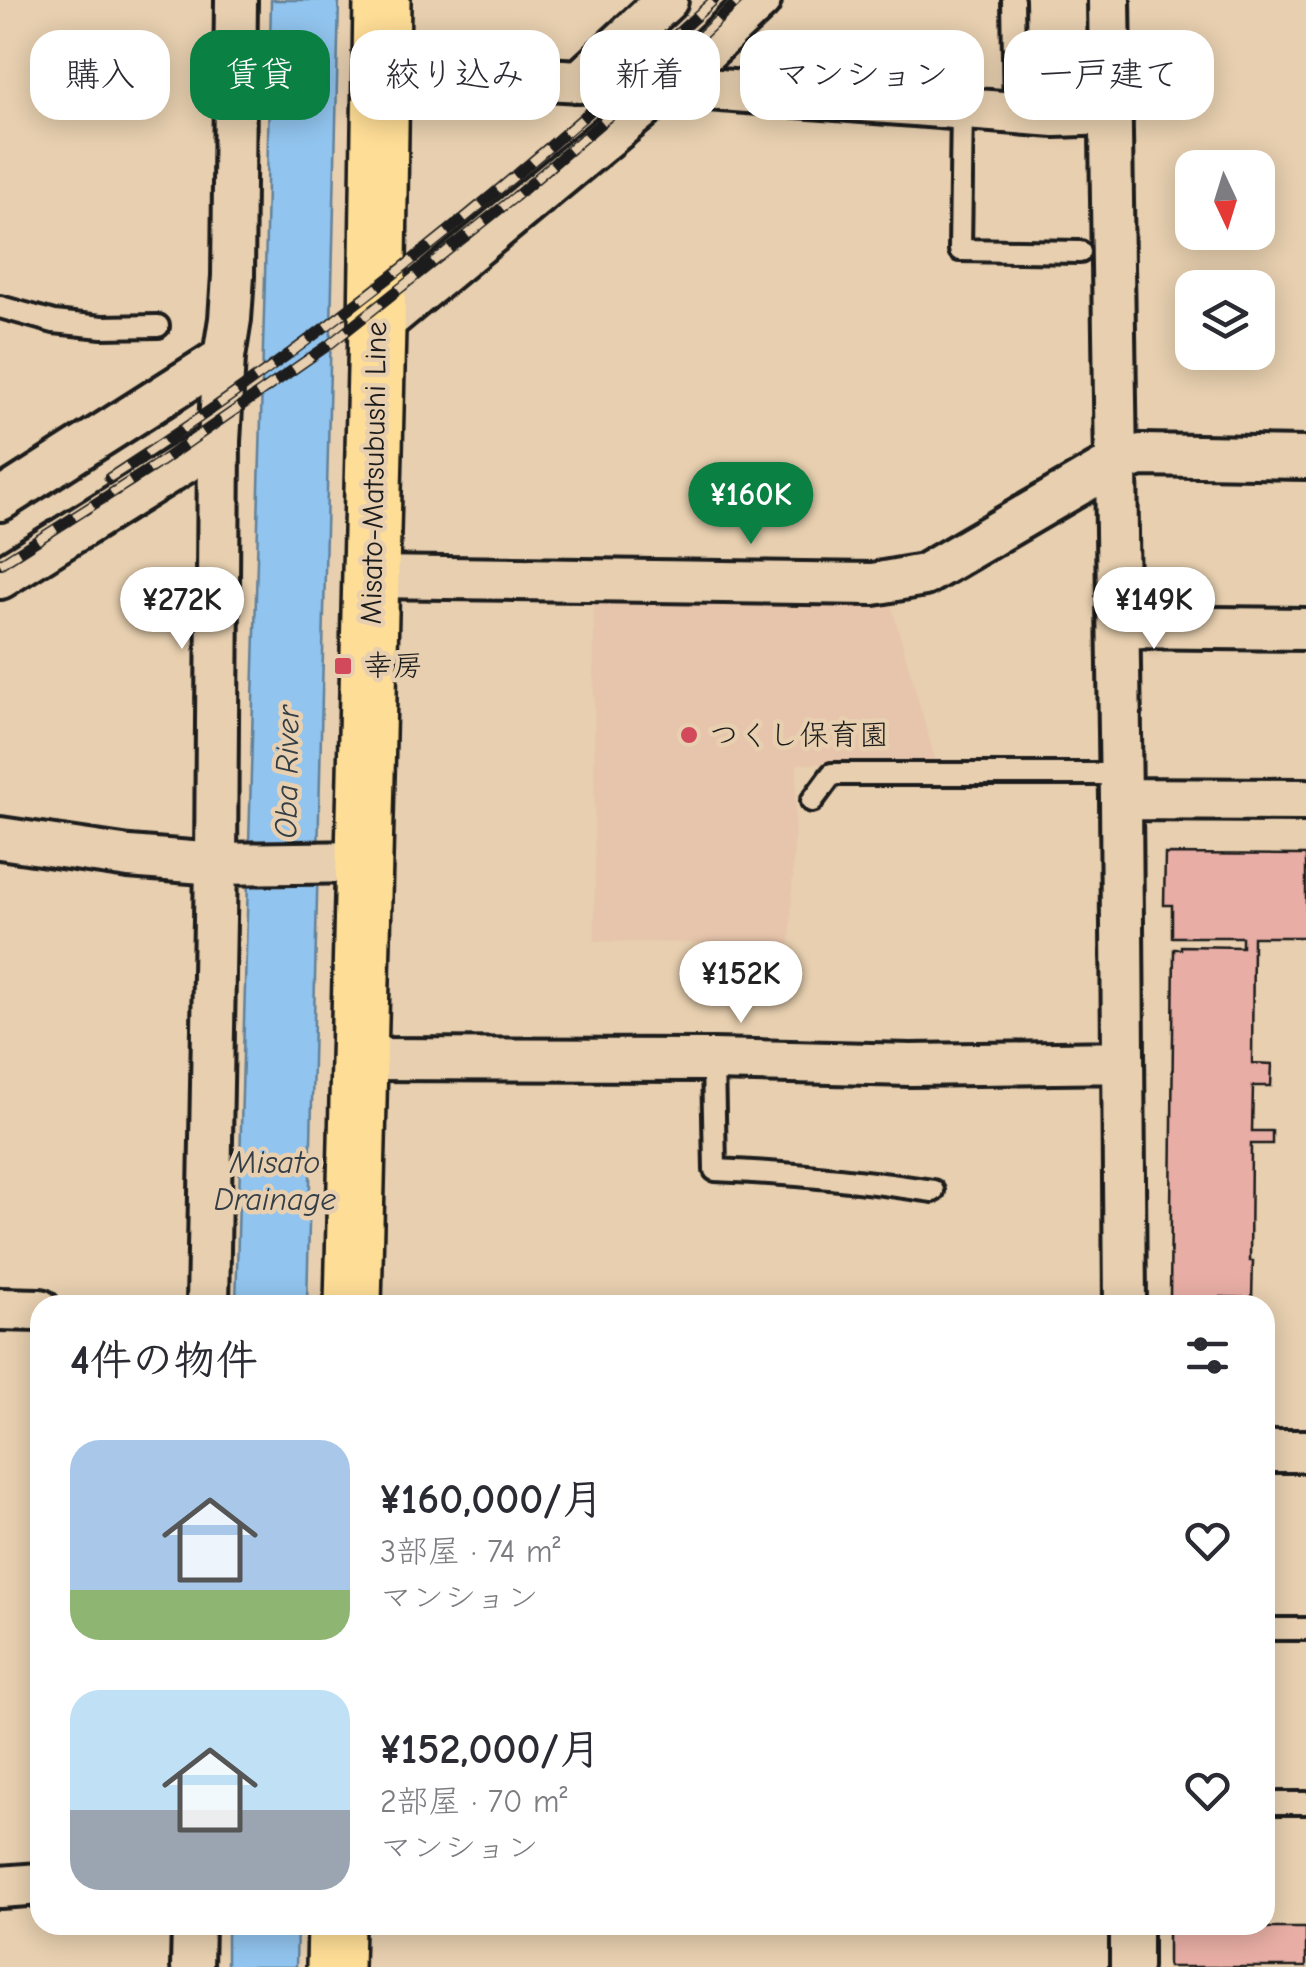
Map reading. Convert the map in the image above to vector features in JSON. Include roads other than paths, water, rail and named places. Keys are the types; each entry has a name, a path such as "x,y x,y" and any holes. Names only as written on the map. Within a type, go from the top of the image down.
{"main road":[{"name":"Misato-Matsubushi Line","path":"382,0 382,30"},
{"name":"Misato-Matsubushi Line","path":"354,1295 360,1059 351,862 371,577 380,120"},
{"path":"335,1967 336,1935"}],"street":[{"path":"208,1295 226,863 219,441 233,276 236,0"},
{"path":"560,81 578,82 667,0"},
{"path":"720,38 760,0"},
{"path":"1108,0 1109,30"},
{"path":"378,328 628,120"},
{"path":"1110,120 1125,1295"},
{"path":"0,500 224,357"},
{"path":"0,578 219,441"},
{"path":"371,577 873,584 924,575 1116,462 1141,455 1306,458"},
{"path":"1119,627 1306,629"},
{"path":"1121,786 1306,800"},
{"path":"0,838 129,857 226,863 351,862"},
{"path":"360,1059 911,1065 1122,1062"},
{"path":"0,1309 30,1310"},
{"path":"1275,1451 1306,1451"},
{"path":"0,1887 30,1885"},
{"path":"192,1967 193,1935"},
{"path":"1131,1935 1132,1967"}],"lane":[{"path":"1012,0 1013,30"},
{"path":"962,120 960,250 1080,252"},
{"path":"0,307 54,322 102,327 158,326"},
{"path":"812,800 832,774 1121,786"},
{"path":"713,1060 715,1170 855,1179 933,1191"},
{"path":"1275,1629 1306,1629"},
{"path":"1275,1804 1306,1803"}],"water":[{"name":"Misato Drainage","path":"271,0 339,0 307,1295 236,1295 268,120 330,120 330,30 270,30"},
{"path":"227,1935 297,1935 296,1967 227,1967"}],"railway":[{"path":"109,478 268,369 422,252 571,129 714,0"},
{"path":"0,564 156,465 330,344 515,197 739,0"}],"place":[{"name":"幸房","path":"343,666"},
{"name":"つくし保育園","path":"689,735"}],"water label":[{"name":"Oba River","path":"287,772"}]}
